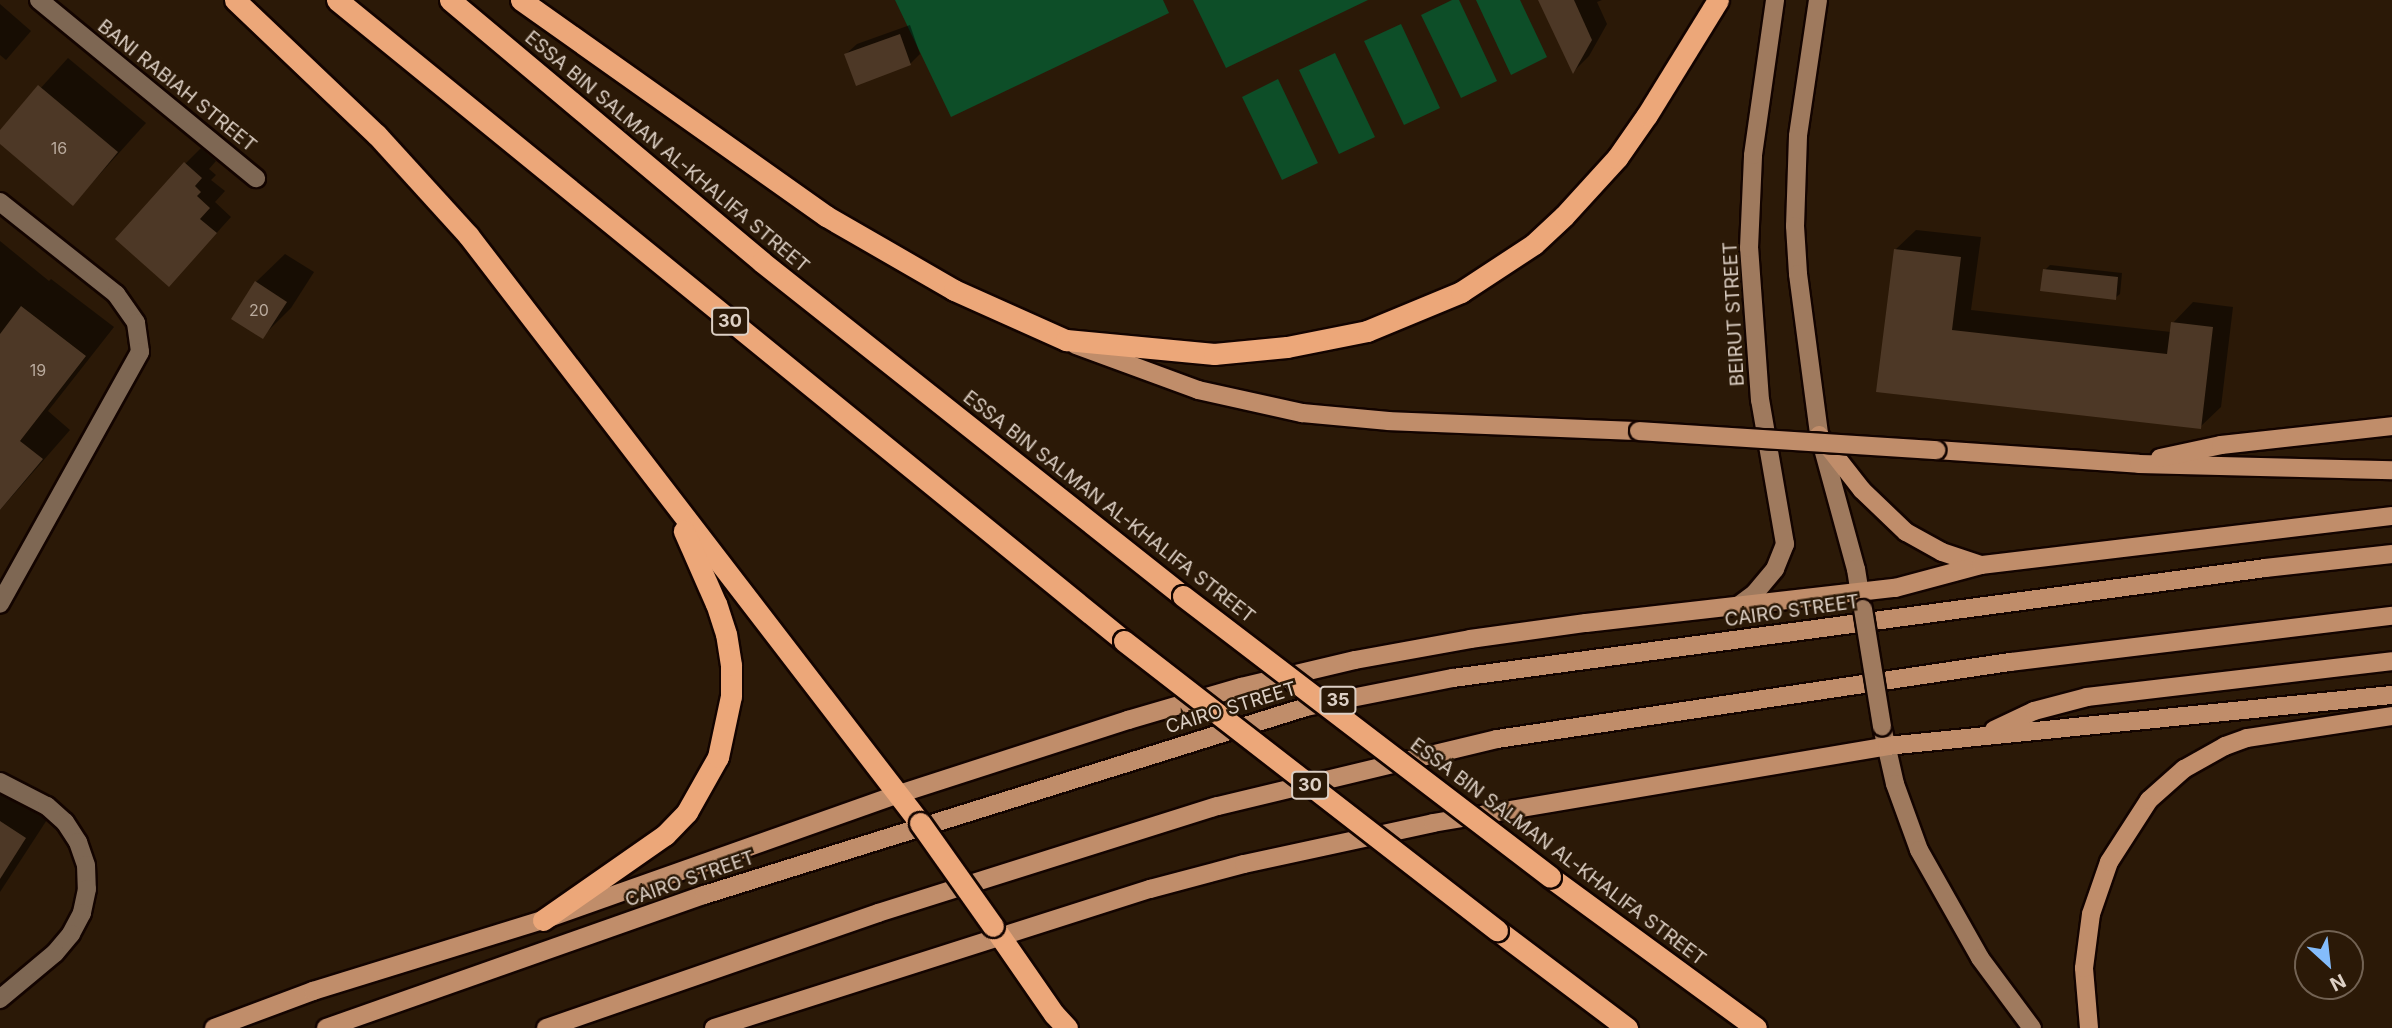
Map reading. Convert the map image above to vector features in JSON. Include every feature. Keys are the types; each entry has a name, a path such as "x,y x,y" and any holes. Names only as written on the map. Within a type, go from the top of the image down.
{"highway":[{"path":"235,0 420,179 514,293 670,500 899,794 1054,1014 1067,1028"},
{"name":"30","path":"337,0 1124,641 1627,1028"},
{"name":"ESSA BIN SALMAN AL-KHALIFA STREET","path":"450,0 762,262 1183,596 1550,877 1756,1028"},
{"path":"521,0 866,241 995,310 1066,340 1182,352 1260,351 1367,331 1461,292 1534,244 1601,176 1647,115 1718,0"},
{"path":"543,919 666,835 687,812 718,757 731,696 726,634 670,500"}],"main road":[{"name":"BEIRUT STREET","path":"1738,606 1755,593 1775,569 1784,544 1761,410 1749,248 1753,155 1775,0"},
{"path":"1818,0 1798,136 1795,226 1802,324 1819,434 1861,600 1882,726 1895,784 1919,850 1980,958 2032,1028"},
{"path":"1066,340 1198,390 1291,412 1389,421 1639,431 2139,464 2392,470"},
{"path":"2139,464 2221,445 2392,426"},
{"path":"1819,434 1862,490 1906,532 1942,552 1981,565"},
{"name":"CAIRO STREET","path":"214,1028 313,991 543,919 899,794 1128,720 1241,687 1355,660 1470,639 1738,606 1861,600 1895,587 1981,565 2392,516"},
{"name":"CAIRO STREET","path":"326,1028 704,895 1307,707 1453,678 2251,569 2392,554"},
{"path":"546,1028 878,913 1205,810 1483,742 2010,662 2392,616"},
{"path":"1984,735 2034,711 2087,697 2392,662"},
{"path":"714,1028 997,931 1150,889 1324,846 1433,823 1886,746 2392,695"},
{"path":"2089,1028 2084,968 2091,914 2109,863 2149,800 2184,769 2225,746 2247,738 2392,716"}],"street":[{"name":"BANI RABIAH STREET","path":"38,0 256,178"},
{"path":"0,202 116,295 136,323 140,352 7,575 0,604"},
{"path":"0,782 47,806 65,822 78,842 86,865 87,889 82,913 71,934 55,953 0,999"}],"green space":[{"path":"895,0 1163,0 1169,13 951,117"},
{"path":"1193,0 1368,0 1226,68"},
{"path":"1452,0 1459,0 1497,81 1461,98 1421,15"},
{"path":"1476,0 1520,0 1547,57 1511,75"},
{"path":"1401,24 1440,108 1404,125 1364,41"},
{"path":"1335,53 1375,137 1339,154 1299,70"},
{"path":"1278,79 1318,163 1282,180 1242,97"}],"building":[{"path":"1538,0 1574,0 1592,40 1573,74"},
{"path":"900,34 911,65 856,86 844,54"},
{"path":"38,85 118,152 73,206 0,144 0,130"},
{"path":"184,162 202,178 195,186 201,192 197,196 210,208 200,219 217,233 169,287 115,239"},
{"path":"1894,249 1961,257 1952,330 2167,354 2171,322 2213,327 2201,429 1876,392"},
{"path":"2043,269 2118,277 2116,300 2040,291"},
{"path":"255,281 287,302 263,339 231,319"},
{"path":"21,306 86,356 20,441 43,459 0,510 0,334"},
{"path":"0,821 26,838 0,879"}]}
